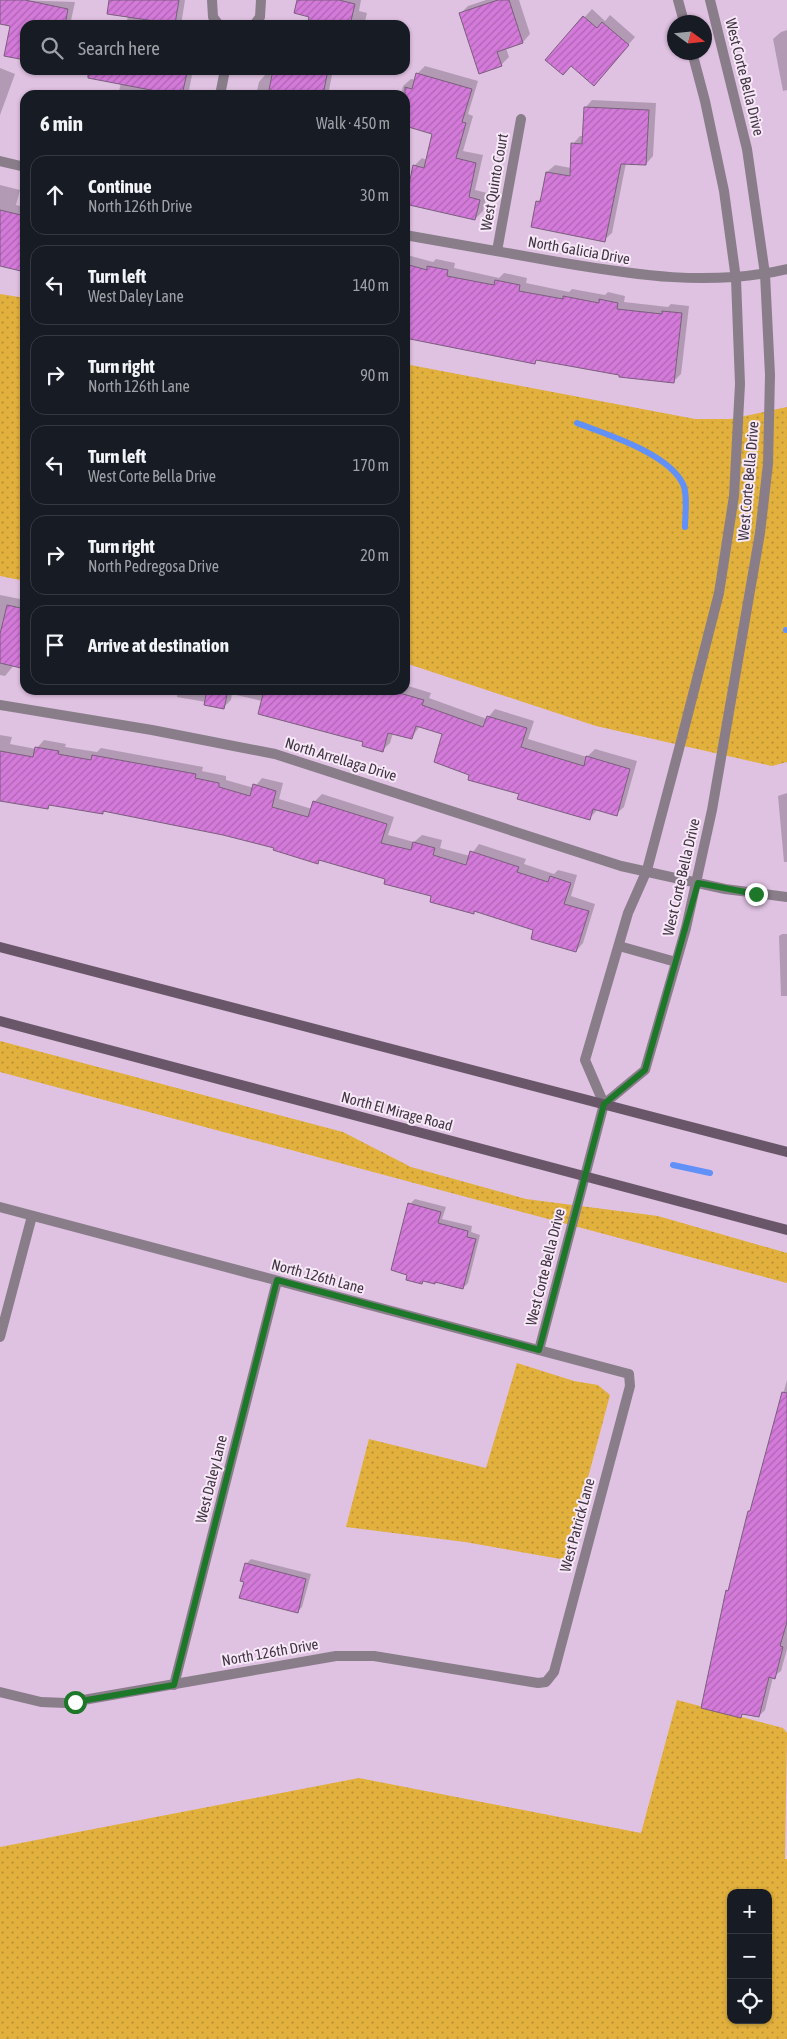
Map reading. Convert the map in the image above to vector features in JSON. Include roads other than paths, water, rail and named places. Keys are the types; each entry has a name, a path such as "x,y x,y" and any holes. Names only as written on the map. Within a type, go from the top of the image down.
{"main road":[{"path":"0,947 787,1152"},
{"name":"North El Mirage Road","path":"0,1021 787,1230"}],"street":[{"path":"212,0 213,17 215,20"},
{"path":"258,20 260,17 261,0"},
{"path":"678,0 682,15"},
{"name":"West Corte Bella Drive","path":"539,1350 604,1104 645,1070 698,883 760,534 768,464 770,346 765,274 747,149 710,0"},
{"name":"West Corte Bella Drive","path":"604,1104 585,1060 628,913 646,870 719,593 730,533 739,438 739,342 736,279 722,182 694,60"},
{"path":"221,90 224,75"},
{"name":"West Quinto Court","path":"497,251 521,119"},
{"path":"0,161 20,166"},
{"name":"North Galicia Drive","path":"410,235 637,275 676,279 736,279 787,269"},
{"name":"North Arrellaga Drive","path":"0,705 152,730 275,754 621,866 741,892 787,897"},
{"path":"619,946 676,962"},
{"name":"North 126th Lane","path":"0,1207 629,1374"},
{"path":"0,1337 32,1216"},
{"name":"West Daley Lane","path":"174,1685 277,1280"},
{"name":"West Patrick Lane","path":"546,1682 554,1672 628,1396 630,1386 629,1374"},
{"name":"North 126th Drive","path":"0,1692 42,1702 66,1704 336,1656 374,1656 538,1684 546,1682"}],"waterway":[{"path":"577,423 636,446 651,454 675,473 685,489 685,527"},
{"path":"673,1165 710,1173"}]}
